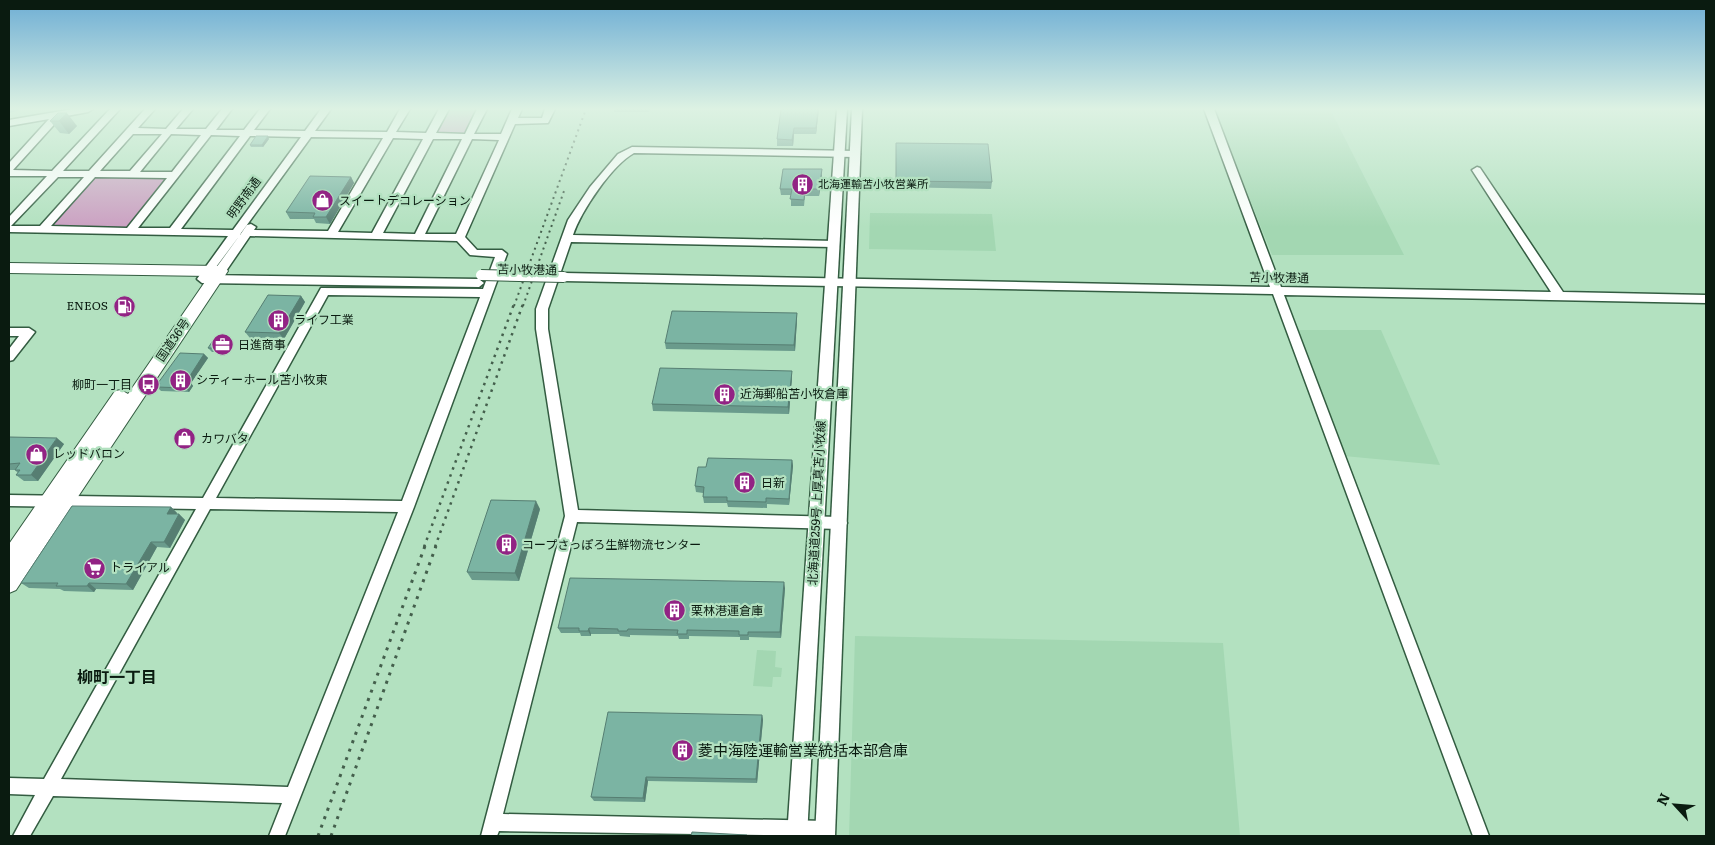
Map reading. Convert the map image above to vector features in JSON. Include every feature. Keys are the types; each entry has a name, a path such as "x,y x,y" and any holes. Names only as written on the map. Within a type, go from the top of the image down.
{"highway":[{"path":"9,268 211,275"},
{"path":"9,276 211,275"},
{"name":"国道36号","path":"9,584 57,501 211,275"},
{"name":"国道36号","path":"9,560 57,501"}],"main road":[{"name":"北海道道259号 上厚真苫小牧線","path":"826,833 850,284 846,148"},
{"name":"北海道道259号 上厚真苫小牧線","path":"797,832 834,244 848,148"}],"street":[{"path":"9,169 27,148"},
{"path":"9,223 79,148"},
{"path":"42,230 115,148"},
{"path":"132,175 155,148"},
{"path":"129,232 196,148"},
{"path":"172,233 236,148"},
{"name":"明野南通","path":"211,275 302,148"},
{"path":"331,236 382,148"},
{"path":"375,237 422,148"},
{"path":"418,237 463,148"},
{"path":"460,238 500,148"},
{"path":"1224,148 1481,836"},
{"path":"826,833 491,829 572,516 542,329 542,310 573,220 594,189 622,156 632,150 847,154"},
{"path":"1477,170 1560,297"},
{"path":"9,173 174,175"},
{"path":"9,229 460,238 474,253 502,254 407,507 277,836"},
{"path":"566,238 834,244"},
{"name":"苫小牧港通","path":"211,275 1706,299"},
{"path":"22,836 325,291 488,293"},
{"path":"9,332 29,332 9,357"},
{"path":"9,500 207,505 407,507"},
{"path":"572,516 840,523"},
{"path":"9,786 293,795"}],"shaded area":[{"path":"1230,148 1350,148 1404,255 1272,255"},
{"path":"94,177 167,179 127,228 48,227"},
{"path":"870,213 992,214 996,251 869,249"},
{"path":"1297,330 1381,330 1440,465 1344,456"},
{"path":"855,636 1223,643 1240,836 849,836"},
{"path":"757,650 776,651 775,667 782,668 781,677 773,677 772,687 753,686"}],"building":[{"path":"896,148 988,148 992,182 896,181"},
{"name":"北海運輸苫小牧営業所","path":"783,169 822,169 819,189 805,189 804,200 790,199 792,189 780,189"},
{"name":"スイートデコレーション","path":"310,176 351,177 326,217 313,217 315,213 286,212"},
{"name":"ライフ工業","path":"268,295 301,296 279,333 245,332"},
{"name":"近海郵船苫小牧倉庫","path":"672,311 797,313 794,345 665,343"},
{"path":"216,336 227,336 219,348 208,348"},
{"name":"シティーホール苫小牧東","path":"180,353 204,354 186,382 190,382 186,388 157,387 160,383 158,383"},
{"name":"近海郵船苫小牧倉庫","path":"660,368 792,371 788,407 652,404"},
{"name":"レッドバロン","path":"9,437 57,438 31,475 16,475 20,470 15,470 20,463 9,464"},
{"name":"日新","path":"708,458 792,460 789,499 766,498 766,502 727,501 727,497 703,497 704,487 695,486 698,467 706,467"},
{"name":"コープさっぽろ生鮮物流センター","path":"491,500 536,501 515,573 467,572"},
{"name":"トライアル","path":"72,506 171,507 167,514 179,514 164,542 151,542 126,584 89,583 87,586 56,586 58,583 21,583"},
{"name":"栗林港運倉庫","path":"570,578 784,582 780,632 748,632 748,635 739,635 739,631 687,630 687,634 677,634 678,630 628,629 627,631 618,631 618,629 589,628 588,631 579,631 579,628 558,628"},
{"name":"菱中海陸運輸営業統括本部倉庫","path":"608,712 762,715 756,779 646,777 643,798 591,797"},
{"path":"692,832 747,835 747,836 691,836"}],"railway":[{"path":"514,306 572,148"},
{"path":"523,306 564,191"},
{"path":"424,547 514,304"},
{"path":"435,547 523,304"},
{"path":"318,836 425,546"},
{"path":"331,836 436,546"}],"place":[{"name":"北海運輸苫小牧営業所","path":"802,184"},
{"name":"スイートデコレーション","path":"323,201"},
{"name":"ENEOS","path":"124,306"},
{"name":"ライフ工業","path":"278,320"},
{"name":"日進商事","path":"222,345"},
{"name":"シティーホール苫小牧東","path":"180,380"},
{"name":"柳町一丁目","path":"148,385"},
{"name":"近海郵船苫小牧倉庫","path":"724,394"},
{"name":"カワバタ","path":"185,439"},
{"name":"レッドバロン","path":"37,454"},
{"name":"日新","path":"745,483"},
{"name":"コープさっぽろ生鮮物流センター","path":"506,545"},
{"name":"トライアル","path":"94,568"},
{"name":"栗林港運倉庫","path":"675,611"},
{"name":"菱中海陸運輸営業統括本部倉庫","path":"682,751"}],"district":[{"name":"柳町一丁目","path":"117,677"}]}
